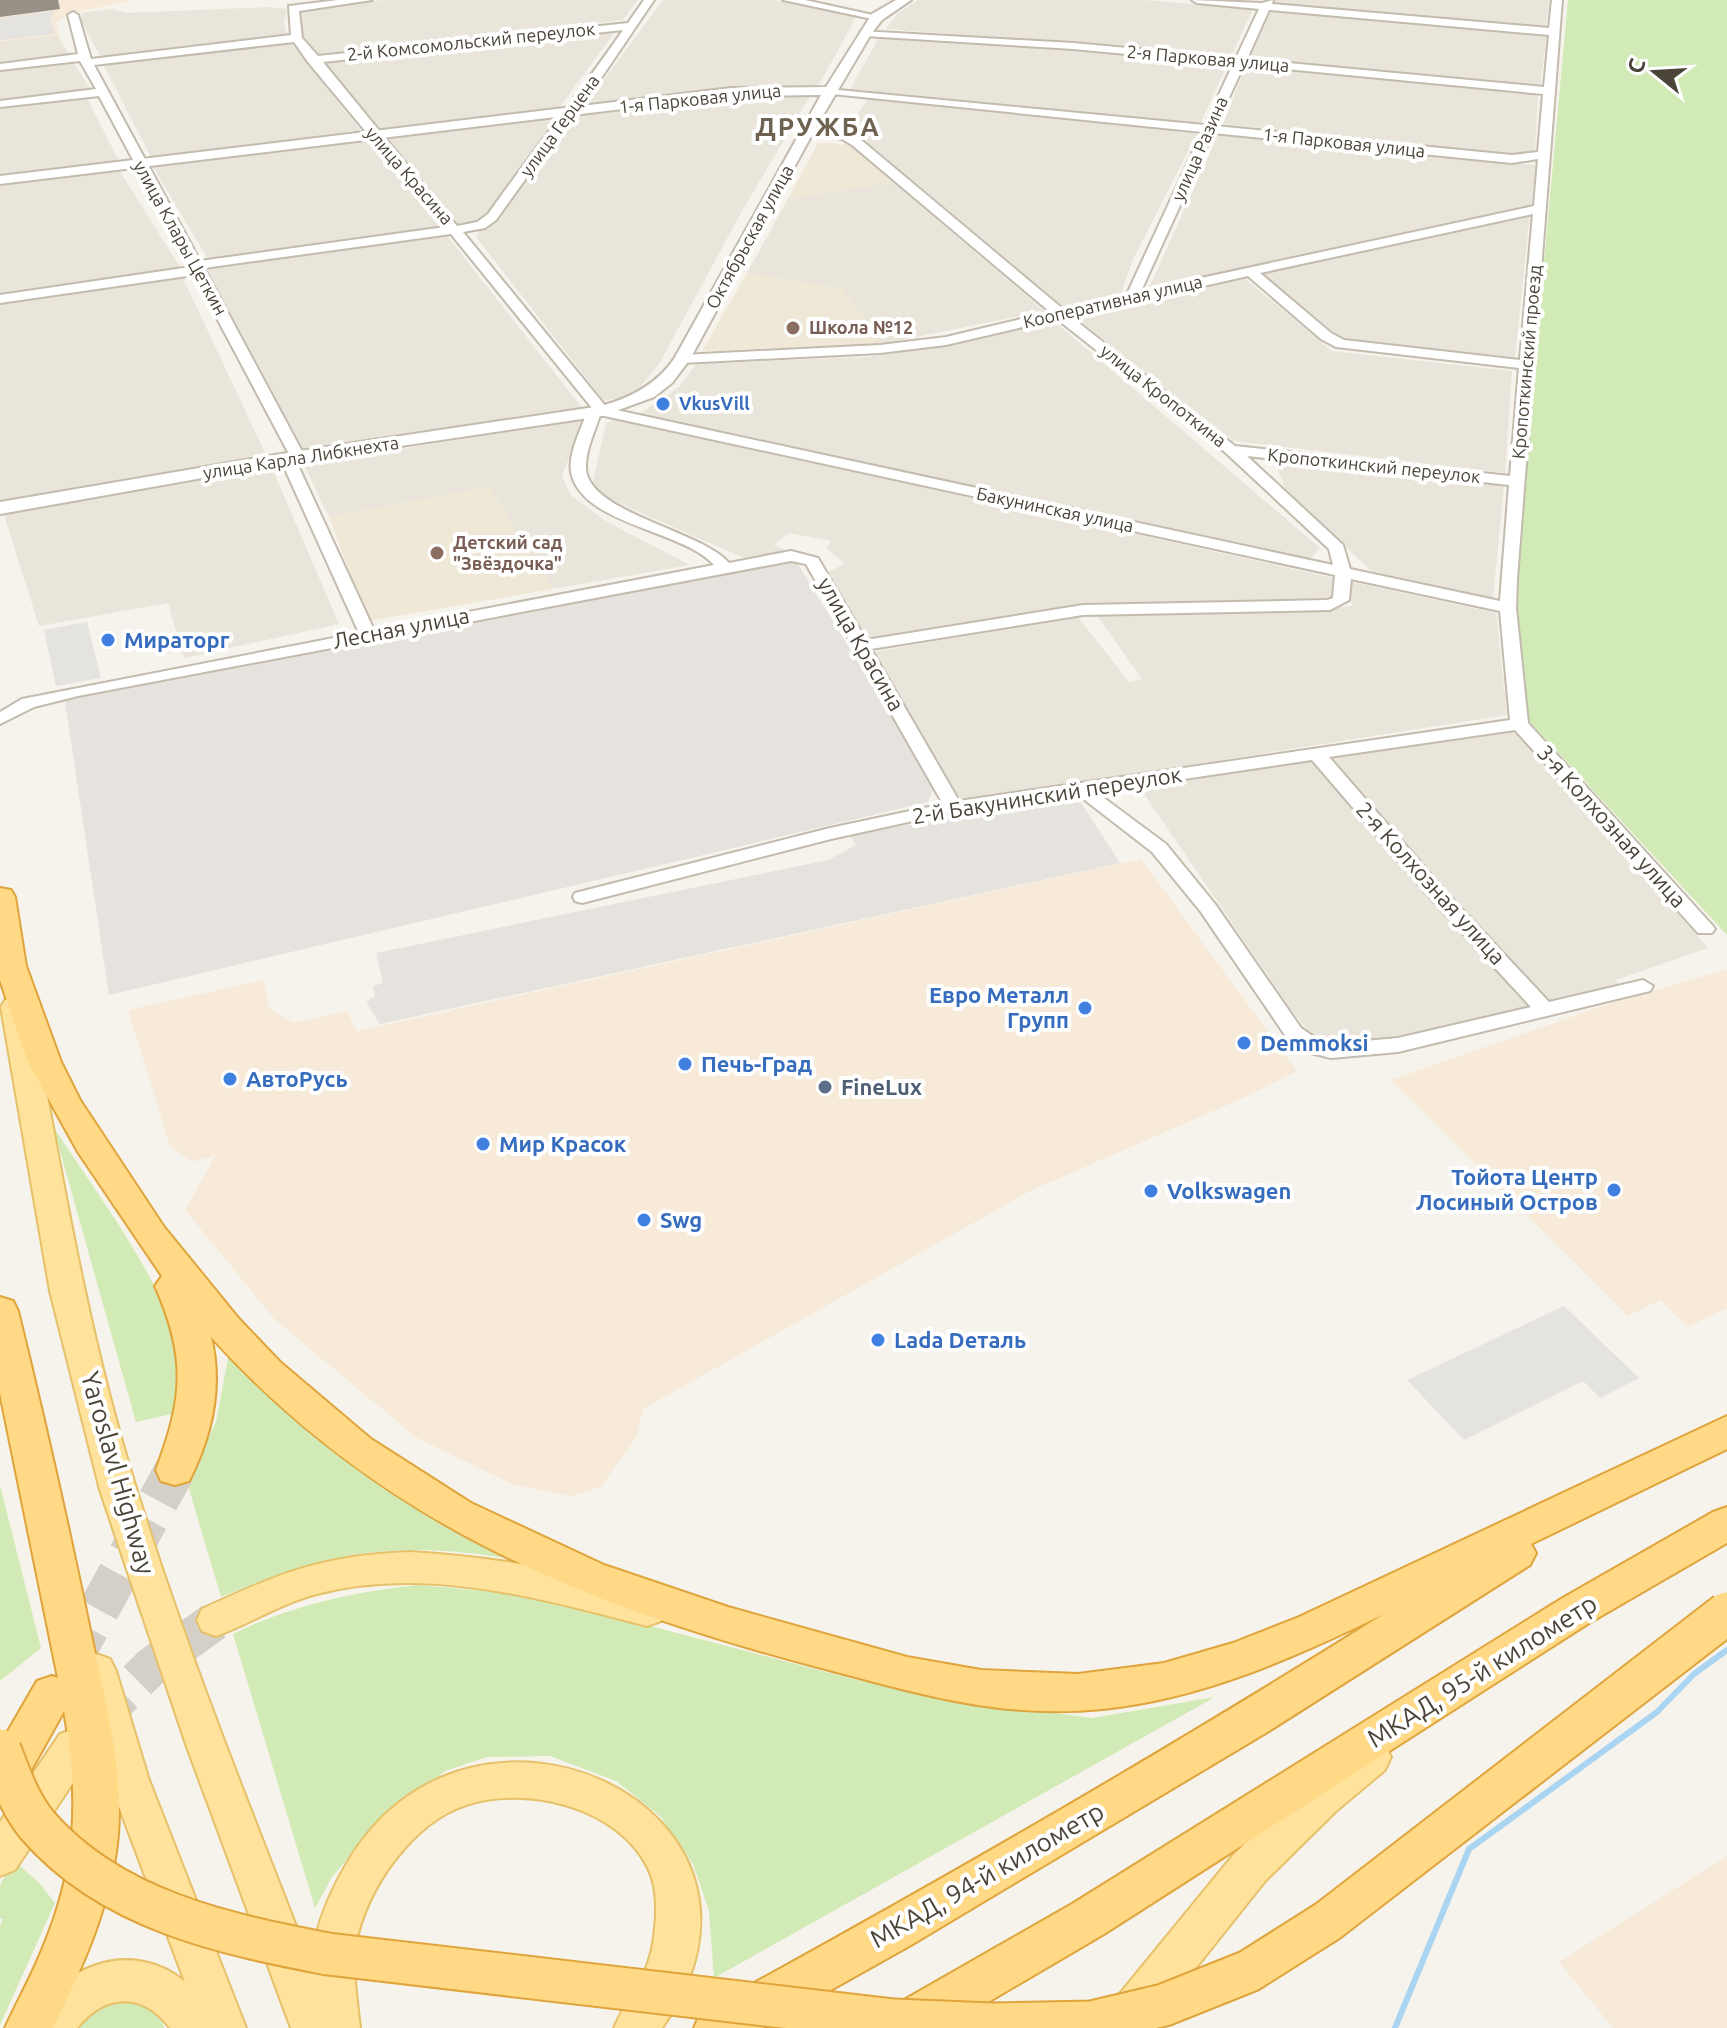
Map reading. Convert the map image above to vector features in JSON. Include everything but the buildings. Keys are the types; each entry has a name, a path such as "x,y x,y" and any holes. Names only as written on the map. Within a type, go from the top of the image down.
{"highway":[{"name":"Yaroslavl Highway","path":"0,897 9,960"},
{"path":"9,960 46,1065 82,1132 145,1229 214,1316 279,1383 334,1430 454,1513 596,1579 786,1643 932,1680 995,1689 1060,1692 1120,1689 1183,1677 1240,1659 1311,1630 1727,1431"},
{"path":"145,1229 191,1322 200,1363 199,1393 190,1430 175,1470"},
{"path":"0,1311 46,1509 94,1756 97,1823 89,1880 77,1917 29,2028"},
{"name":"МКАД, 94-й километр","path":"718,2028 895,1930 1254,1718 1526,1546 1688,1451"},
{"name":"МКАД, 95-й километр","path":"901,2028 1088,1919 1575,1611 1727,1523"},
{"path":"0,1750 11,1778 37,1825 73,1859 123,1893 177,1918 247,1939 328,1954 894,2020 992,2024 1092,2022 1164,2005 1249,1971 1328,1921 1727,1613"},
{"path":"0,1785 52,1694"}],"main road":[{"name":"Yaroslavl Highway","path":"9,960 67,1291 118,1490 207,1747 313,2028"},
{"path":"46,1509 129,1780 224,2028"},
{"path":"216,1620 270,1594 326,1576 386,1567 448,1568 510,1577 786,1643"},
{"path":"1121,2028 1250,1867 1322,1798 1447,1693"},
{"path":"0,1857 74,1747"},
{"path":"338,2028 334,1990 335,1943 351,1895 375,1854 406,1819 445,1794 489,1781 536,1781 581,1792 622,1812 655,1842 674,1883 679,1932 664,1985 636,2028"},
{"path":"50,2028 70,2000 94,1984 118,1978 162,1990 197,2028"}],"street":[{"name":"улица Красина","path":"367,0 293,8 297,38 373,135 455,230 598,412"},
{"name":"улица Герцена","path":"0,299 481,225 492,217 568,113 575,109 649,0"},
{"path":"788,0 877,17"},
{"name":"Октябрьская улица","path":"598,412 625,405 652,392 674,372 808,129 865,33 877,17 905,0"},
{"path":"1197,0 1266,3 1554,32"},
{"name":"Кропоткинский проезд","path":"1519,724 1508,608 1557,0"},
{"name":"улица Разина","path":"1132,297 1211,130 1237,62 1266,3"},
{"name":"улица Клары Цеткин","path":"73,15 86,60 139,164 198,268 293,458 368,634"},
{"name":"2-й Комсомольский переулок","path":"312,60 630,26"},
{"name":"2-я Парковая улица","path":"865,33 1073,46 1549,91"},
{"path":"0,67 297,38"},
{"name":"1-я Парковая улица","path":"0,180 757,90 832,91 1512,159 1544,155"},
{"path":"0,104 102,92"},
{"name":"улица Кропоткина","path":"808,129 845,136 856,142 1060,314 1231,450 1337,548 1343,573"},
{"name":"Кооперативная улица","path":"682,359 880,349 946,341 1132,297 1539,209"},
{"path":"1250,271 1326,336 1341,344 1526,365"},
{"path":"598,412 579,470 588,491 603,503 713,554 725,568"},
{"name":"улица Карла Либкнехта","path":"0,508 293,458 598,412"},
{"name":"Бакунинская улица","path":"598,412 1508,608"},
{"name":"Кропоткинский переулок","path":"1231,450 1517,481"},
{"name":"улица Красина","path":"725,568 791,556 808,558 817,567 954,807"},
{"name":"Лесная улица","path":"28,703 368,634 725,568"},
{"path":"861,646 1083,610 1330,605 1341,600 1343,573"},
{"path":"0,702 28,703"},
{"path":"0,719 28,703"},
{"name":"2-й Бакунинский переулок","path":"582,897 830,834 954,807 1519,724"},
{"name":"3-я Колхозная улица","path":"1519,724 1705,929"},
{"name":"2-я Колхозная улица","path":"1317,754 1440,897 1546,1011"},
{"path":"1080,788 1159,848 1208,908 1294,1033 1314,1047 1340,1051 1398,1045 1643,986"}],"shaded area":[{"path":"0,0 133,0 68,14 56,23 60,35 0,41"},
{"path":"383,0 638,0 623,20 316,57 301,33 300,9"},
{"path":"663,0 773,0 856,17 819,85 736,88 583,108"},
{"path":"918,0 1144,0 1253,9 1231,57 886,29 897,14"},
{"path":"1275,0 1550,0 1545,29 1272,4"},
{"path":"269,7 287,9 284,23 287,35 101,57 82,23 81,13 111,9 126,13"},
{"path":"55,11 50,18 55,34 0,40 0,18"},
{"path":"1271,11 1547,35 1540,86 1249,59"},
{"path":"617,29 559,108 378,131 324,62"},
{"path":"57,35 69,54 0,62 0,41"},
{"path":"880,36 1228,63 1200,124 850,89"},
{"path":"291,43 362,132 151,157 103,64"},
{"path":"72,60 90,89 0,100 0,68"},
{"path":"1246,65 1538,92 1535,153 1518,156 1223,124"},
{"path":"812,93 742,211 659,364 640,387 619,398 604,401 476,237 480,229 455,226 386,136 555,117 576,120 583,115 759,94"},
{"path":"87,98 119,161 0,174 0,108"},
{"path":"868,99 1197,134 1132,261 1121,294 1065,308 849,127"},
{"path":"1218,135 1535,165 1532,206 1149,288"},
{"path":"365,138 444,228 209,261 152,165"},
{"path":"818,143 851,144 893,182 788,199"},
{"path":"119,170 182,270 0,295 0,183"},
{"path":"893,182 1044,311 882,344 842,289 747,273 788,199"},
{"path":"1530,214 1515,357 1343,340 1260,272"},
{"path":"445,233 583,409 304,451 206,267"},
{"name":"Школа №12","path":"747,273 842,289 882,344 702,351"},
{"path":"182,276 268,459 0,501 0,302"},
{"path":"1244,278 1332,351 1512,371 1505,473 1234,441 1074,316"},
{"path":"1054,321 1320,548 1310,559 640,414 680,386 696,364 868,357 952,345"},
{"path":"584,419 562,476 571,496 609,523 690,565 553,589 489,487 329,517 304,465"},
{"path":"616,419 1338,579 1334,599 1321,602 1081,604 867,638 828,572 845,564 826,548 831,541 789,533 774,545 788,552 744,558 609,499 593,482 606,423"},
{"path":"1275,464 1504,485 1493,598 1371,571 1285,488"},
{"path":"272,468 339,624 184,658 168,603 39,626 3,512"},
{"name":"Детский сад \"Звёздочка\"","path":"489,487 553,589 368,621 329,517"},
{"path":"796,561 934,786 928,802 109,995 64,695"},
{"path":"1348,581 1496,613 1507,715 961,801 873,652 1078,617 1129,682 1142,679 1095,613 1306,611 1352,606"},
{"path":"87,622 101,678 56,686 44,630"},
{"path":"1515,732 1708,948 1616,980 1618,986 1546,1004 1329,758"},
{"path":"1311,760 1531,1008 1383,1041 1342,1045 1312,1035 1292,1011 1140,788"},
{"path":"1077,796 1120,863 380,1024 366,1002 375,996 373,986 383,983 376,953 828,860 856,845 850,835"},
{"path":"1141,859 1297,1071 1243,1098 1030,1191 643,1409 637,1436 601,1487 572,1496 514,1485 417,1438 275,1320 185,1210 216,1155 192,1162 170,1146 128,1010 264,980 269,1008 293,1023 347,1011 357,1031"},
{"name":"Тойота Центр Лосиный Остров","path":"1727,969 1727,1308 1688,1327 1660,1300 1628,1316 1391,1080 1591,1010"},
{"path":"1564,1306 1639,1378 1600,1398 1583,1381 1464,1440 1407,1380"},
{"path":"1727,1856 1727,2028 1613,2028 1559,1962"}],"green space":[{"path":"1568,0 1727,0 1727,935 1528,720 1515,580"},
{"path":"53,1126 129,1241 163,1304 175,1335 181,1364 176,1413 136,1422"},
{"path":"230,1347 521,1561 439,1551 368,1553 298,1568 221,1597 187,1482 216,1422"},
{"path":"0,1485 41,1648 0,1681"},
{"path":"419,1585 497,1592 593,1611 853,1679 976,1702 1092,1718 1215,1697 714,1978 709,1911 693,1864 660,1816 616,1781 550,1756 487,1757 445,1771 373,1829 332,1877 315,1908 233,1634 278,1615 324,1601"},
{"path":"14,1860 55,1903 0,2025 0,1925 3,1919 0,1918 0,1885"},
{"path":"111,1995 159,2009 164,2028 67,2028"}],"waterway":[{"path":"1395,2028 1469,1849 1657,1712 1694,1674 1727,1650"}],"tunnel":[{"path":"69,1664 175,1470"},
{"path":"96,1721 152,1666 216,1620"}],"place":[{"name":"Школа №12","path":"793,328"},
{"name":"VkusVill","path":"663,404"},
{"name":"Детский сад \"Звёздочка\"","path":"437,553"},
{"name":"Мираторг","path":"108,640"},
{"name":"Евро Металл Групп","path":"1085,1008"},
{"name":"Demmoksi","path":"1244,1043"},
{"name":"Печь-Град","path":"685,1064"},
{"name":"АвтоРусь","path":"230,1079"},
{"name":"FineLux","path":"825,1087"},
{"name":"Мир Красок","path":"483,1144"},
{"name":"Тойота Центр Лосиный Остров","path":"1614,1190"},
{"name":"Volkswagen","path":"1151,1191"},
{"name":"Swg","path":"644,1220"},
{"name":"Lada Dеталь","path":"878,1340"}],"district":[{"name":"ДРУЖБА","path":"818,127"}]}
